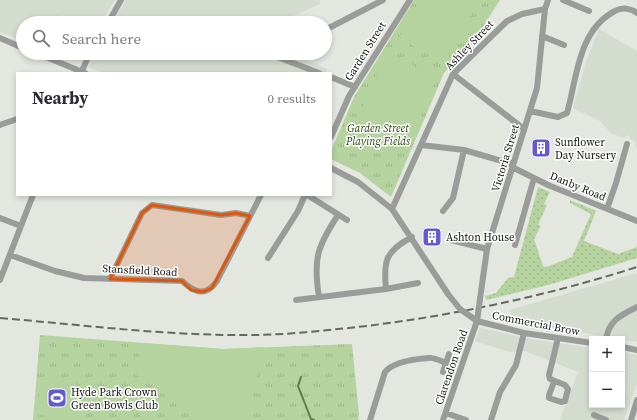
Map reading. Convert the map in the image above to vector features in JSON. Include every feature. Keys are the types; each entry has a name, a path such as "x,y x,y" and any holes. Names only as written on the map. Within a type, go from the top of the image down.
{"street":[{"path":"112,16 121,0"},
{"path":"332,26 383,0"},
{"name":"Garden Street","path":"332,135 355,87 410,0"},
{"name":"Victoria Street","path":"477,321 487,249 537,88 545,8 548,0"},
{"path":"563,0 589,11"},
{"name":"Ashley Street","path":"392,209 453,74 507,21 522,14 545,8"},
{"path":"530,110 558,117 567,113 577,68 593,28 606,16 620,8 633,10 637,13"},
{"path":"542,36 564,45"},
{"path":"0,38 16,45"},
{"path":"52,60 81,72"},
{"path":"83,72 88,60"},
{"path":"291,60 318,72"},
{"path":"453,74 524,129"},
{"path":"332,78 355,87"},
{"path":"0,125 16,119"},
{"path":"607,209 616,183 626,144"},
{"name":"Danby Road","path":"421,146 464,150 512,166 534,178 637,221"},
{"path":"443,211 453,198 464,150"},
{"name":"Commercial Brow","path":"332,169 358,182 392,209 460,310 477,321 524,333 589,343"},
{"path":"515,245 534,178"},
{"path":"0,280 33,196"},
{"name":"Stansfield Road","path":"10,255 54,271 84,278 182,281 191,290 203,292 212,288 260,196"},
{"path":"268,258 307,196 347,220"},
{"path":"110,279 142,213 152,205 214,214 236,213 250,216"},
{"path":"319,297 315,273 318,249 338,214"},
{"path":"0,218 21,226"},
{"path":"386,289 384,269 388,254 397,245 412,237"},
{"path":"451,240 487,249"},
{"path":"296,300 386,289 418,283"},
{"path":"607,336 608,329 616,318 637,307"},
{"name":"Clarendon Road","path":"444,420 477,321"},
{"path":"491,420 500,392 516,365 524,333"},
{"path":"554,382 548,375 558,338"},
{"path":"625,348 637,350"},
{"path":"443,372 449,354"},
{"path":"370,420 385,372 388,368 396,364 430,357 446,363"},
{"path":"631,420 637,400"},
{"path":"446,413 466,420"},
{"path":"594,415 606,420"}],"highlighted area":[{"path":"152,205 221,215 236,213 250,216 212,288 203,292 191,290 182,281 110,279 142,213"}],"shaded area":[{"path":"0,0 115,0 105,16 16,16 16,38 0,32"},
{"path":"126,0 320,0 320,4 294,16 116,16"},
{"path":"599,29 637,51 637,148 635,147 636,142 630,139 629,135 623,138 611,133 600,121 573,108 586,61"},
{"path":"92,60 307,60 327,69 326,72 101,72 88,67"},
{"path":"637,273 637,342 625,340 625,336 602,336 514,321 509,310"},
{"path":"480,328 530,339 589,348 589,408 625,408 625,353 637,355 637,383 624,420 560,420 578,372 525,351 510,352 475,341"}],"green space":[{"name":"Garden Street Playing Fields","path":"414,0 500,0 475,39 444,73 391,197 360,173 332,159 332,149 354,97"},
{"path":"420,0 479,0 445,63 399,38"},
{"path":"385,54 437,76 404,154 352,132"},
{"path":"538,187 550,192 544,204 547,205 538,225 541,226 534,239 543,266 546,267 572,257 591,214 570,203 570,200 596,211 584,241 618,254 637,247 637,258 548,285 486,300 485,296 496,293 508,278 514,277"},
{"path":"40,335 223,349 352,344 359,415 358,420 33,420"},
{"path":"142,343 223,349 264,347 247,420 205,420 136,375"},
{"name":"Hyde Park Crown Green Bowls Club","path":"40,378 76,381 74,418 37,415"}],"waterway":[{"path":"301,377 298,386 311,419 314,420"}],"railway":[{"path":"0,318 126,330 189,334 252,335 300,333 422,318 494,305 566,288 637,267"}],"place":[{"name":"Sunflower Day Nursery","path":"541,148"},
{"name":"Ashton House","path":"432,237"},
{"name":"Hyde Park Crown Green Bowls Club","path":"57,398"}]}
